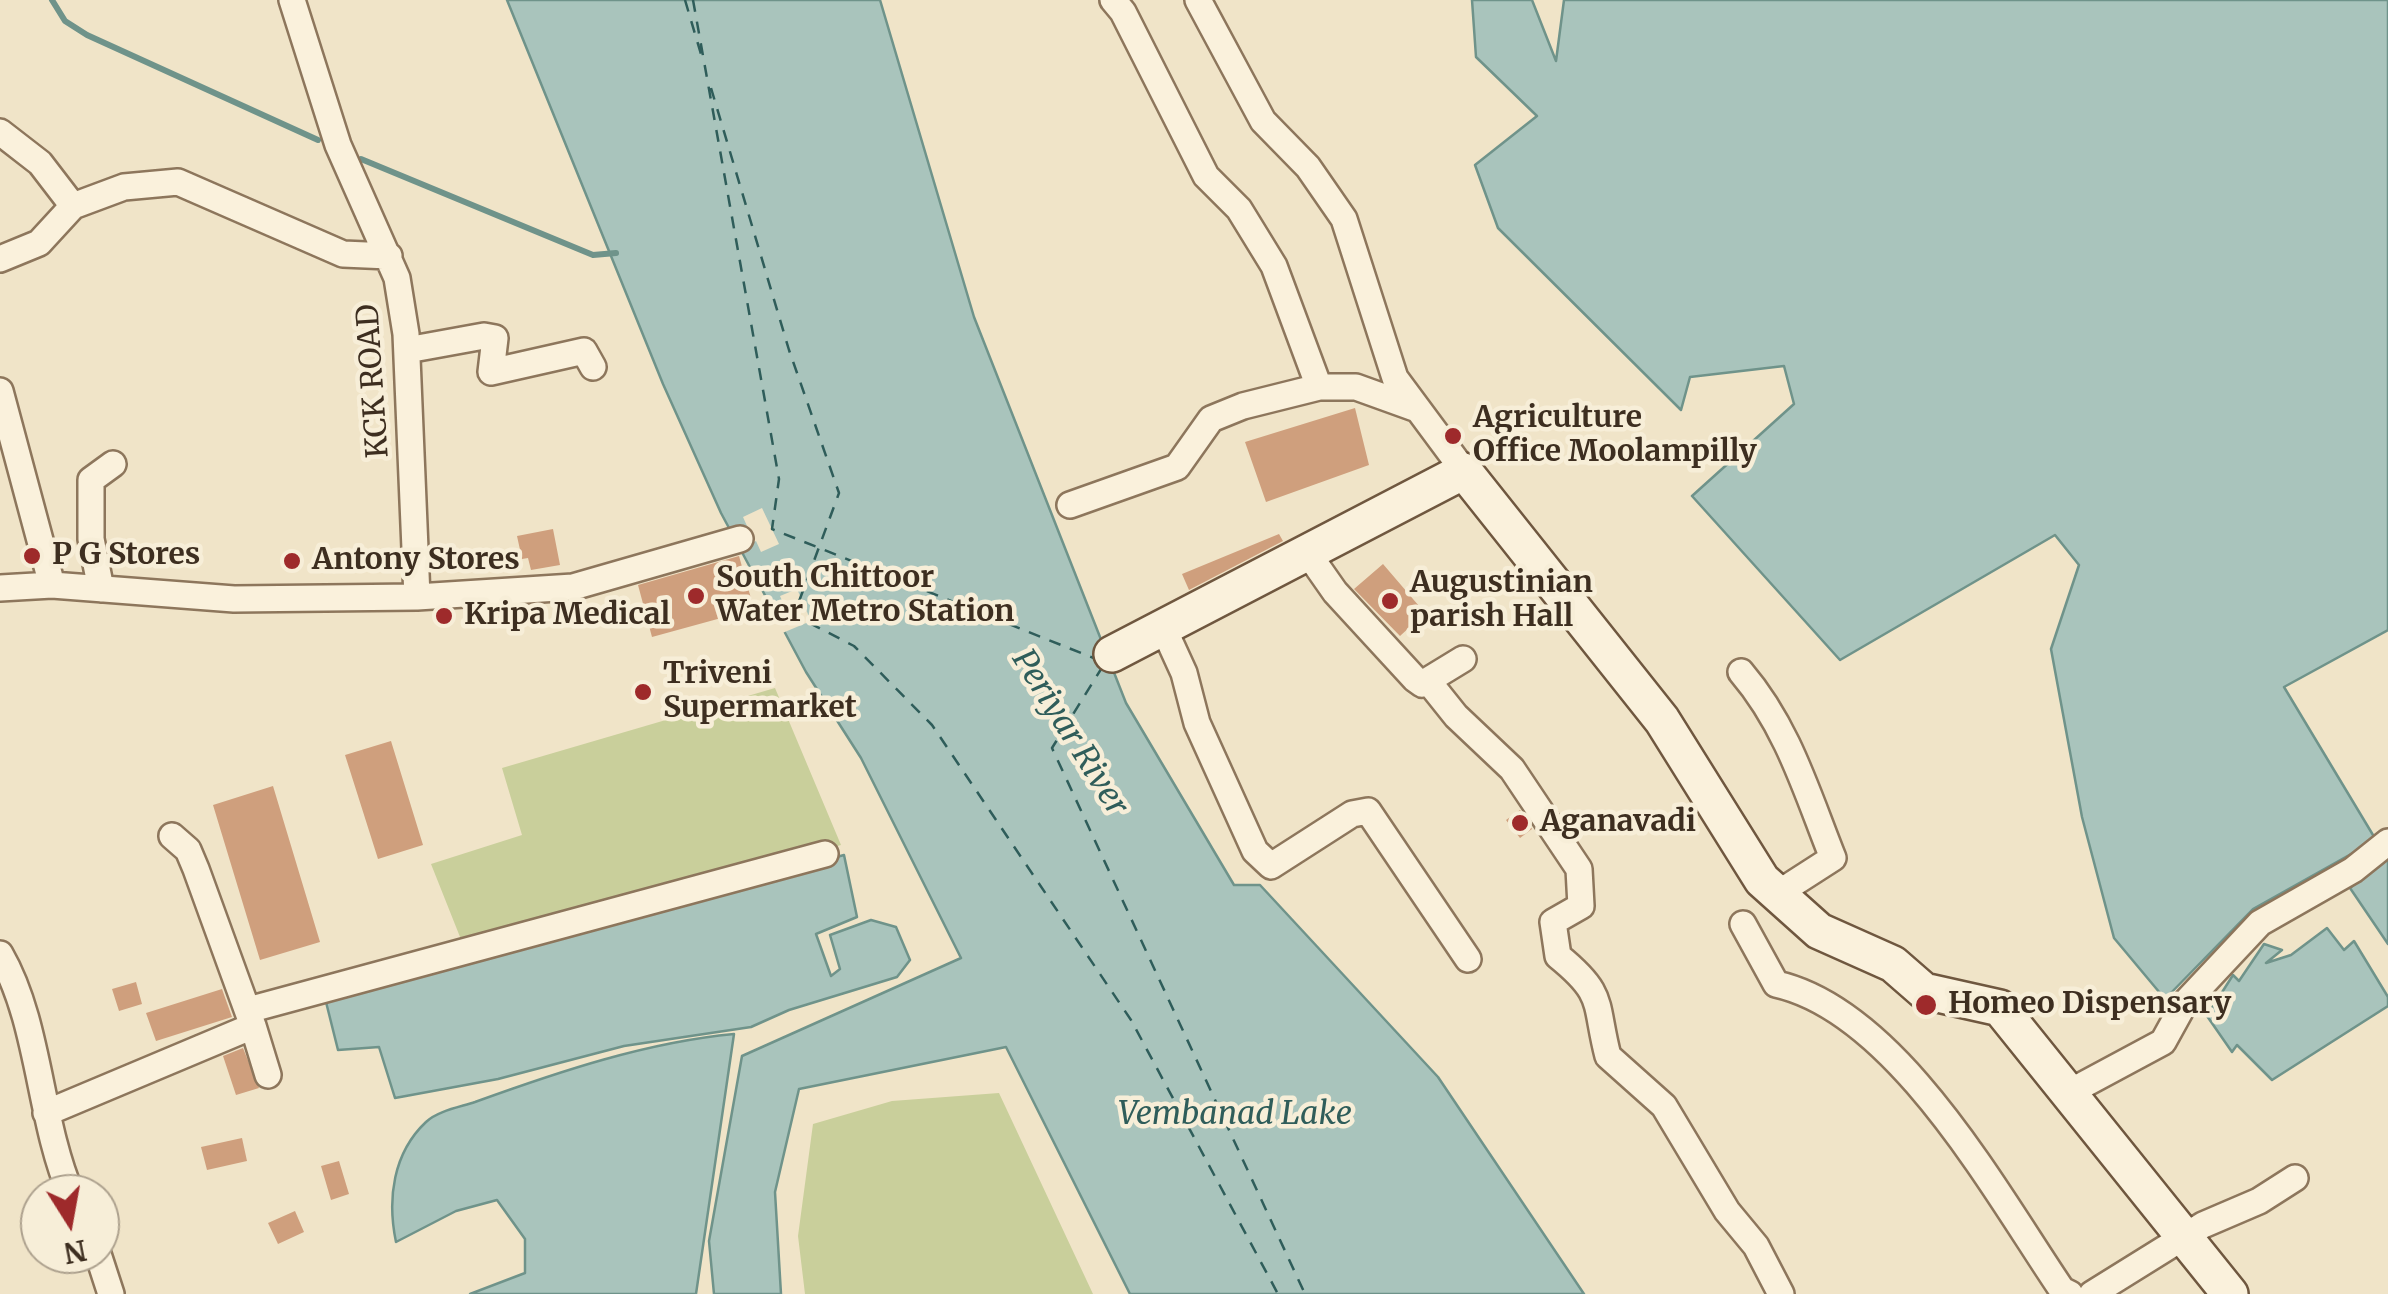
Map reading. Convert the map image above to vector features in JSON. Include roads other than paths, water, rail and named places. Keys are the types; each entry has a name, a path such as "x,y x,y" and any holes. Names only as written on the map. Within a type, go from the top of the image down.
{"street":[{"name":"KCK ROAD","path":"292,0 340,151 397,278 407,350 418,597"},
{"path":"1113,0 1124,12 1206,176 1240,208 1274,266 1319,387"},
{"path":"1198,0 1263,121 1308,166 1344,220 1395,378 1662,720 1762,880 1820,931 1893,964 1924,991 2000,1008 2230,1294"},
{"path":"1,136 40,164 73,206"},
{"path":"0,258 39,243 73,206 124,187 178,182 343,254 388,256"},
{"path":"407,350 484,336 495,338 491,372 584,350 593,368"},
{"path":"1070,505 1177,467 1211,420 1243,406 1319,387 1356,387 1416,409"},
{"path":"0,391 52,585"},
{"path":"101,588 91,539 91,480 114,464"},
{"path":"1112,654 1464,471"},
{"path":"0,588 52,585 234,599 418,597 573,587 740,540"},
{"path":"1307,552 1335,592 1422,684 1463,659"},
{"path":"1163,627 1184,673 1197,723 1255,851 1271,866 1352,814 1368,810 1468,959"},
{"path":"1740,672 1758,692 1795,760 1814,800 1833,858 1777,894"},
{"path":"1428,681 1456,716 1512,769 1579,869 1580,906 1553,922 1558,956 1590,984 1603,1012 1608,1056 1664,1106 1727,1211 1756,1246 1782,1294"},
{"path":"172,836 188,850 268,1075"},
{"path":"2068,1093 2162,1042 2184,1004 2260,923 2354,870 2388,842"},
{"path":"46,1114 250,1018 825,854"},
{"path":"1743,924 1776,984 1811,992 1872,1039 1926,1092 2062,1290 2070,1294"},
{"path":"0,954 22,1015 65,1174"},
{"path":"2092,1294 2183,1238 2295,1178"}],"water":[{"name":"Vembanad Lake","path":"507,0 880,0 974,317 1126,703 1234,885 1260,885 1438,1077 1584,1294 1130,1294 1006,1047 799,1089 775,1192 781,1294 714,1294 709,1241 742,1056 961,958 861,758 806,672 721,513 663,384"},
{"path":"1472,0 1532,0 1556,61 1564,0 2388,0 2388,630 2284,687 2376,840 2253,909 2165,999 2114,938 2082,817 2051,649 2079,565 2055,535 1840,660 1692,496 1794,404 1784,366 1690,377 1681,410 1498,228 1475,165 1537,116 1476,57"},
{"path":"844,855 857,917 816,934 831,976 840,969 830,935 871,920 896,927 910,960 897,977 789,1010 751,1027 624,1046 498,1079 395,1098 379,1047 338,1050 324,994"},
{"path":"2388,856 2388,944 2350,888"},
{"path":"2327,928 2344,950 2354,941 2388,997 2388,1006 2272,1080 2237,1045 2232,1052 2207,1016 2233,975 2239,981 2264,944 2282,950 2266,963 2291,955"},
{"path":"734,1034 696,1294 470,1294 525,1273 525,1239 497,1200 456,1211 396,1242 392,1209 395,1178 406,1148 431,1118 603,1060"}],"waterway":[{"path":"52,0 65,21 87,35 318,140"},
{"path":"361,159 593,255 616,253"}],"place":[{"name":"Agriculture Office Moolampilly","path":"1453,436"},
{"name":"P G Stores","path":"32,556"},
{"name":"Antony Stores","path":"292,561"},
{"name":"South Chittoor Water Metro Station","path":"696,596"},
{"name":"Augustinian parish Hall","path":"1390,601"},
{"name":"Kripa Medical","path":"444,616"},
{"name":"Triveni Supermarket","path":"643,692"},
{"name":"Aganavadi","path":"1520,823"},
{"name":"Homeo Dispensary","path":"1926,1005"}],"water label":[{"name":"Periyar River","path":"1069,733"}]}
